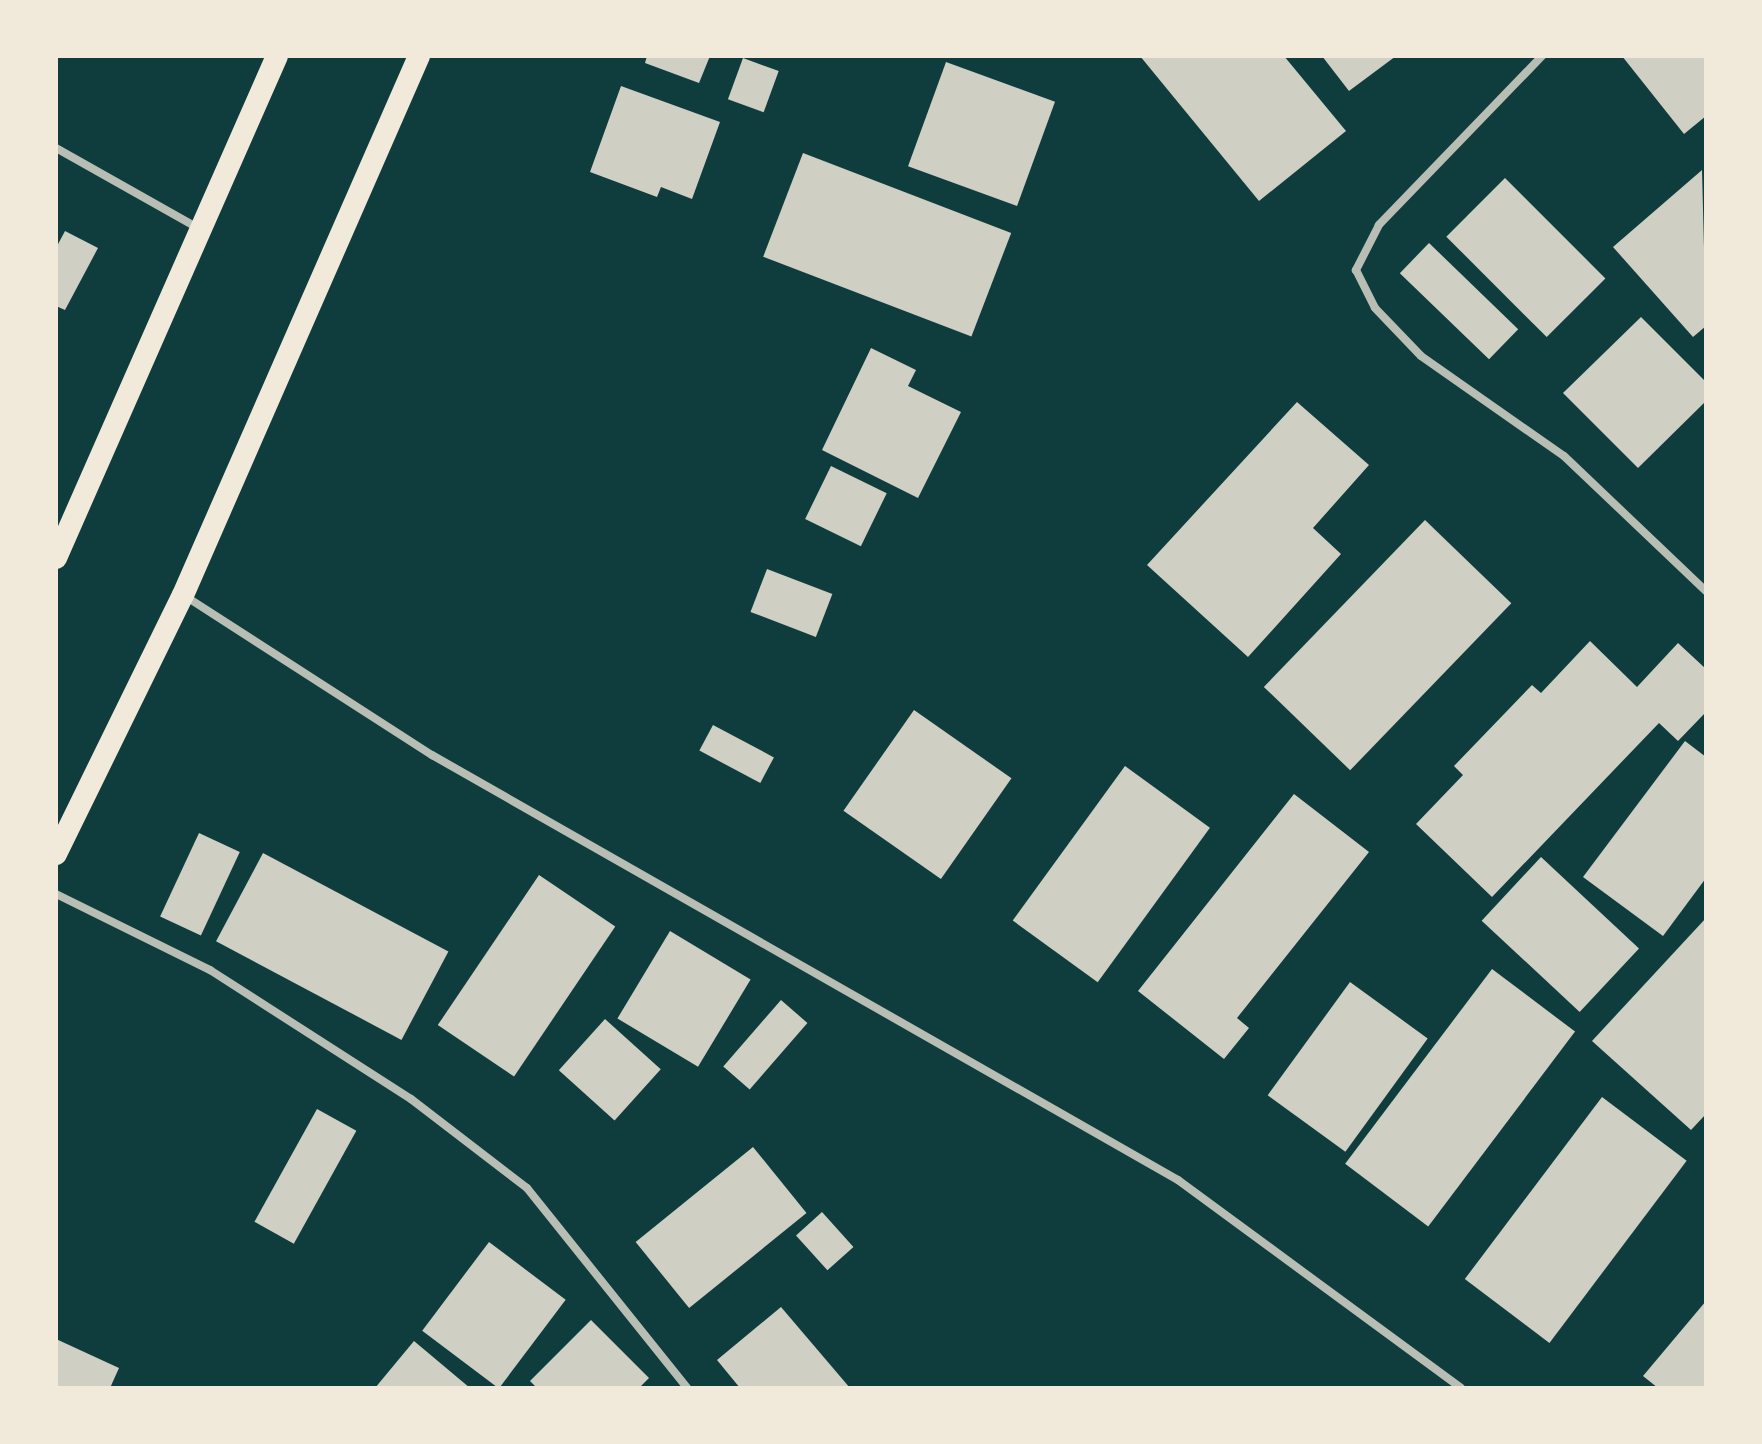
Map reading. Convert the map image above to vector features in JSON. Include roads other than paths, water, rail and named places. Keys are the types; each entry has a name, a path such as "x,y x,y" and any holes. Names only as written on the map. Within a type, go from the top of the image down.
{"highway":[{"path":"56,558 277,56"},
{"path":"56,854 183,595 419,56"}],"street":[{"path":"1542,56 1379,225 1356,270 1375,308 1421,356 1564,456 1706,591"},
{"path":"56,148 200,229"},
{"path":"183,595 432,755 1178,1180 1461,1388"},
{"path":"56,894 210,970 411,1099 527,1188 687,1388"}]}
